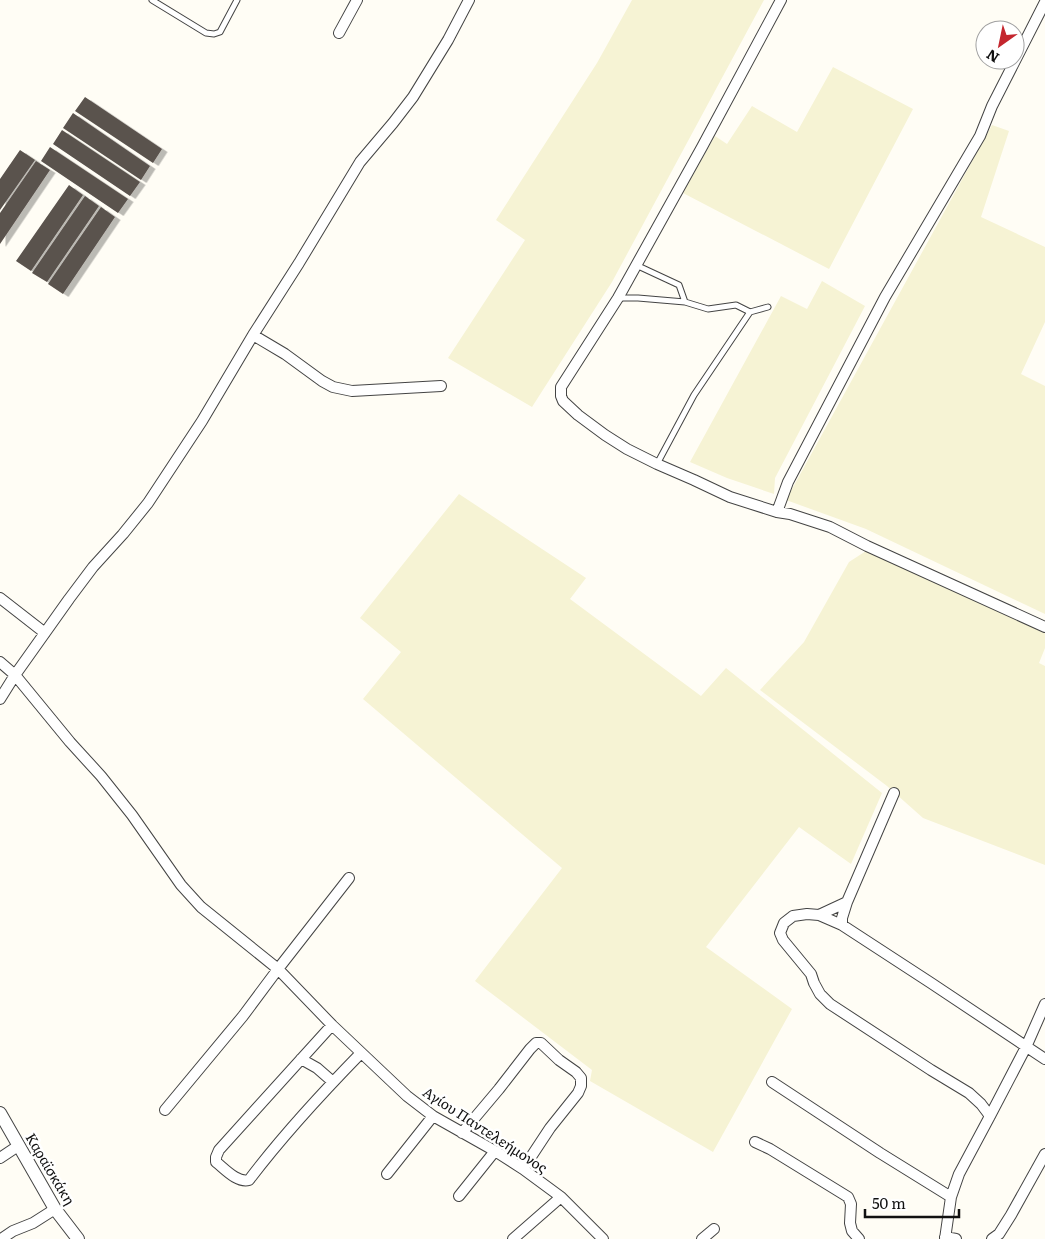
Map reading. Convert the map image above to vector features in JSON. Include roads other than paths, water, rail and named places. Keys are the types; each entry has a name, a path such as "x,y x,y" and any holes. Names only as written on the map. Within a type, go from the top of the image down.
{"street":[{"path":"339,33 357,0"},
{"path":"0,699 44,633 93,567 148,503 202,421 360,162 413,97 448,40 469,0"},
{"path":"781,0 702,148 618,298 561,387 563,401 578,415 627,450 730,497 830,527 867,546 1045,627"},
{"path":"777,512 788,482 885,297 980,136 992,106 1045,2"},
{"path":"254,335 333,387 352,391 441,386"},
{"path":"0,598 44,633"},
{"name":"Αγίου Παντελεήμονος","path":"0,662 15,675 70,742 101,776 126,807 181,885 201,906 278,968 332,1026 407,1096 433,1116 495,1151 561,1197 602,1239"},
{"path":"842,924 847,902 894,793"},
{"path":"165,1110 242,1016 349,878"},
{"path":"819,915 847,902"},
{"path":"990,1116 969,1093 830,1004 820,994 811,974 780,933 784,923 793,916 806,914 819,915 842,924 1045,1059"},
{"path":"949,1238 951,1197 959,1174 1026,1047 1045,1004"},
{"path":"332,1026 219,1150 216,1162 239,1180 249,1180 270,1152 333,1082 362,1053"},
{"path":"462,1133 530,1048 536,1043 540,1043 576,1072 581,1078 581,1086 522,1169"},
{"path":"301,1059 317,1068 333,1082"},
{"path":"772,1082 951,1197"},
{"name":"Καραϊσκάκη","path":"0,1113 55,1209 75,1238"},
{"path":"387,1174 433,1116"},
{"path":"755,1142 770,1149 848,1197 851,1204 850,1222 852,1231 859,1239"},
{"path":"0,1158 18,1146"},
{"path":"459,1196 495,1151"},
{"path":"992,1239 999,1234 1045,1154"},
{"path":"513,1239 561,1197"},
{"path":"1,1239 13,1231 33,1223 55,1209"},
{"path":"702,1239 714,1229"}],"lane":[{"path":"152,0 206,33 214,34 220,32 237,0"},
{"path":"636,265 679,285 685,302"},
{"path":"618,298 685,302 708,309 736,305 750,312"},
{"path":"657,464 694,395 750,312 768,307"}]}
